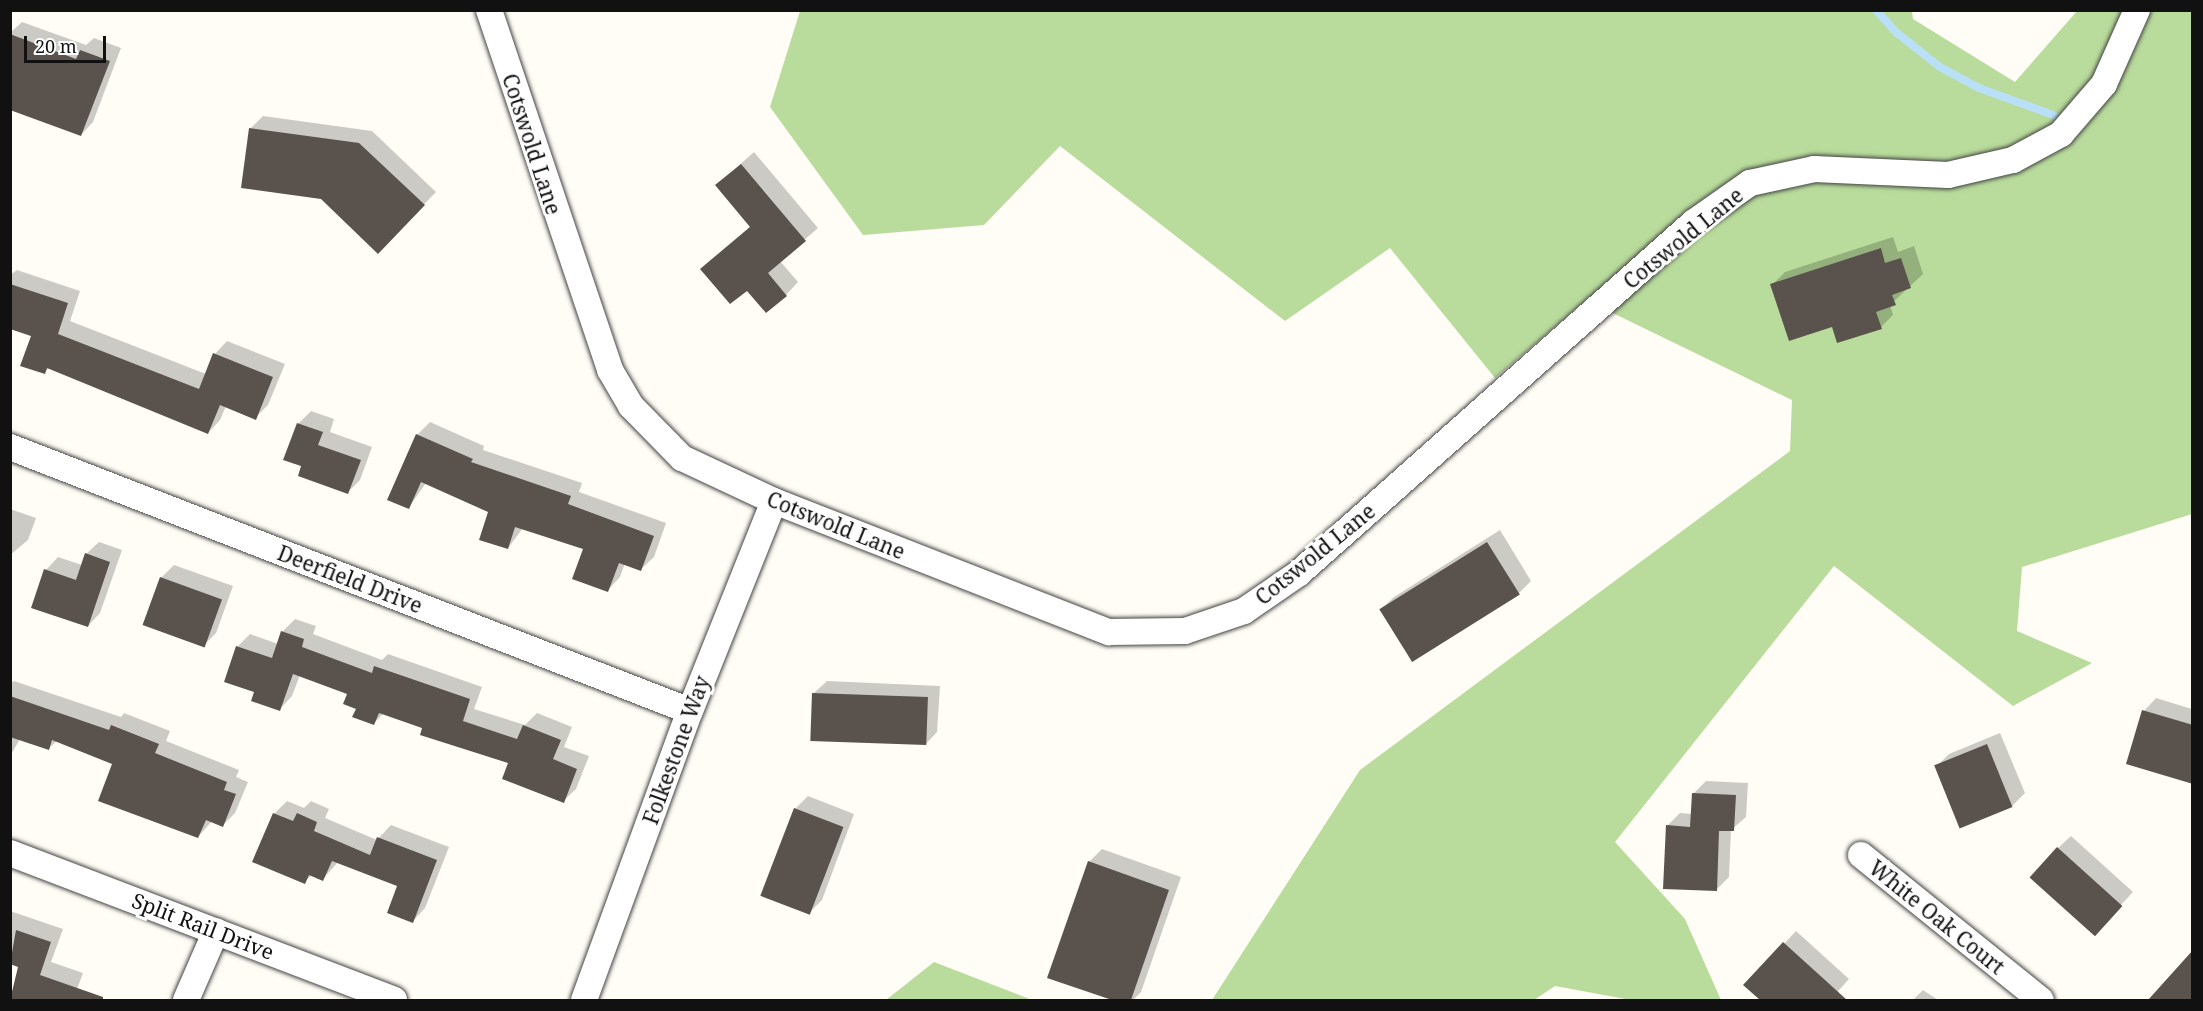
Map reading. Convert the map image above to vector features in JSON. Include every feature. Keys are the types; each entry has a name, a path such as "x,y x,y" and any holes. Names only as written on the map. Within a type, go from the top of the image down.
{"street":[{"name":"Cotswold Lane","path":"489,10 610,370 631,406 682,458 774,501 1109,632 1185,631 1244,611 1299,573 1693,223 1750,183 1814,169 1948,175 2013,160 2061,134 2104,84 2137,10"},
{"name":"Deerfield Drive","path":"10,447 690,711"},
{"name":"Folkestone Way","path":"584,1000 690,711 774,501"},
{"name":"Split Rail Drive","path":"10,853 394,1000"},
{"name":"White Oak Court","path":"1861,855 2041,1000"},
{"path":"186,1000 216,931"}],"green space":[{"path":"800,11 1912,11 1913,19 2015,82 2077,11 2192,11 2192,514 2022,567 2017,631 2092,663 2013,706 1834,566 1615,842 1685,919 1721,1000 1631,1000 1555,986 1534,1000 1212,1000 1360,770 1790,451 1792,400 1586,300 1495,378 1390,248 1285,321 1060,146 984,225 863,235 770,107"},
{"path":"934,962 1032,1000 886,1000"}],"building":[{"path":"10,34 76,59 80,50 110,61 81,136 10,110"},
{"path":"249,128 359,143 425,205 378,254 321,199 241,188"},
{"path":"741,164 806,241 768,273 787,296 766,313 747,291 730,304 700,269 750,227 715,185"},
{"path":"1881,248 1885,263 1901,258 1911,288 1892,295 1896,305 1876,312 1882,329 1837,343 1832,327 1789,341 1770,284"},
{"path":"10,284 68,303 58,334 199,389 213,353 273,377 256,420 220,405 208,434 47,368 45,374 20,366 31,336 10,329"},
{"path":"297,423 323,432 318,445 361,460 348,494 298,476 301,466 283,460"},
{"path":"416,434 473,459 471,462 571,496 568,504 654,536 641,571 619,563 608,592 572,579 583,549 515,527 508,549 479,540 488,512 421,482 409,509 387,500"},
{"path":"1487,542 1520,595 1412,662 1379,609"},
{"path":"85,553 110,562 88,627 31,608 44,569 76,580"},
{"path":"160,577 222,600 205,647 143,625"},
{"path":"281,631 304,639 302,647 372,673 374,666 470,699 463,721 517,739 523,725 561,740 553,759 577,769 564,803 502,779 508,763 420,735 422,728 379,713 374,725 352,717 356,709 343,704 347,694 293,674 280,711 251,701 254,692 224,682 236,646 272,658"},
{"path":"812,693 928,697 926,745 810,741"},
{"path":"10,696 109,730 111,725 159,744 155,753 227,782 224,790 236,794 223,827 206,820 198,838 98,801 112,764 52,740 49,750 10,737"},
{"path":"2142,710 2193,725 2193,784 2126,764"},
{"path":"1987,744 2012,807 1960,828 1934,765"},
{"path":"1692,793 1736,795 1734,831 1719,831 1717,891 1663,889 1666,825 1690,827"},
{"path":"794,808 843,827 810,915 760,896"},
{"path":"273,813 293,821 297,813 317,822 314,831 370,855 377,837 437,860 413,923 387,913 397,886 332,861 323,881 309,875 305,884 252,862"},
{"path":"2057,847 2122,906 2095,936 2030,877"},
{"path":"1088,861 1169,890 1131,1000 1112,1000 1047,978"},
{"path":"16,930 51,942 40,975 103,997 103,1000 10,1000 18,967 10,964"},
{"path":"1783,942 1847,1000 1760,1000 1743,985"},
{"path":"2193,950 2193,1000 2148,1000"}],"waterway":[{"path":"1876,10 1897,33 1940,67 1979,88 2053,115"}]}
